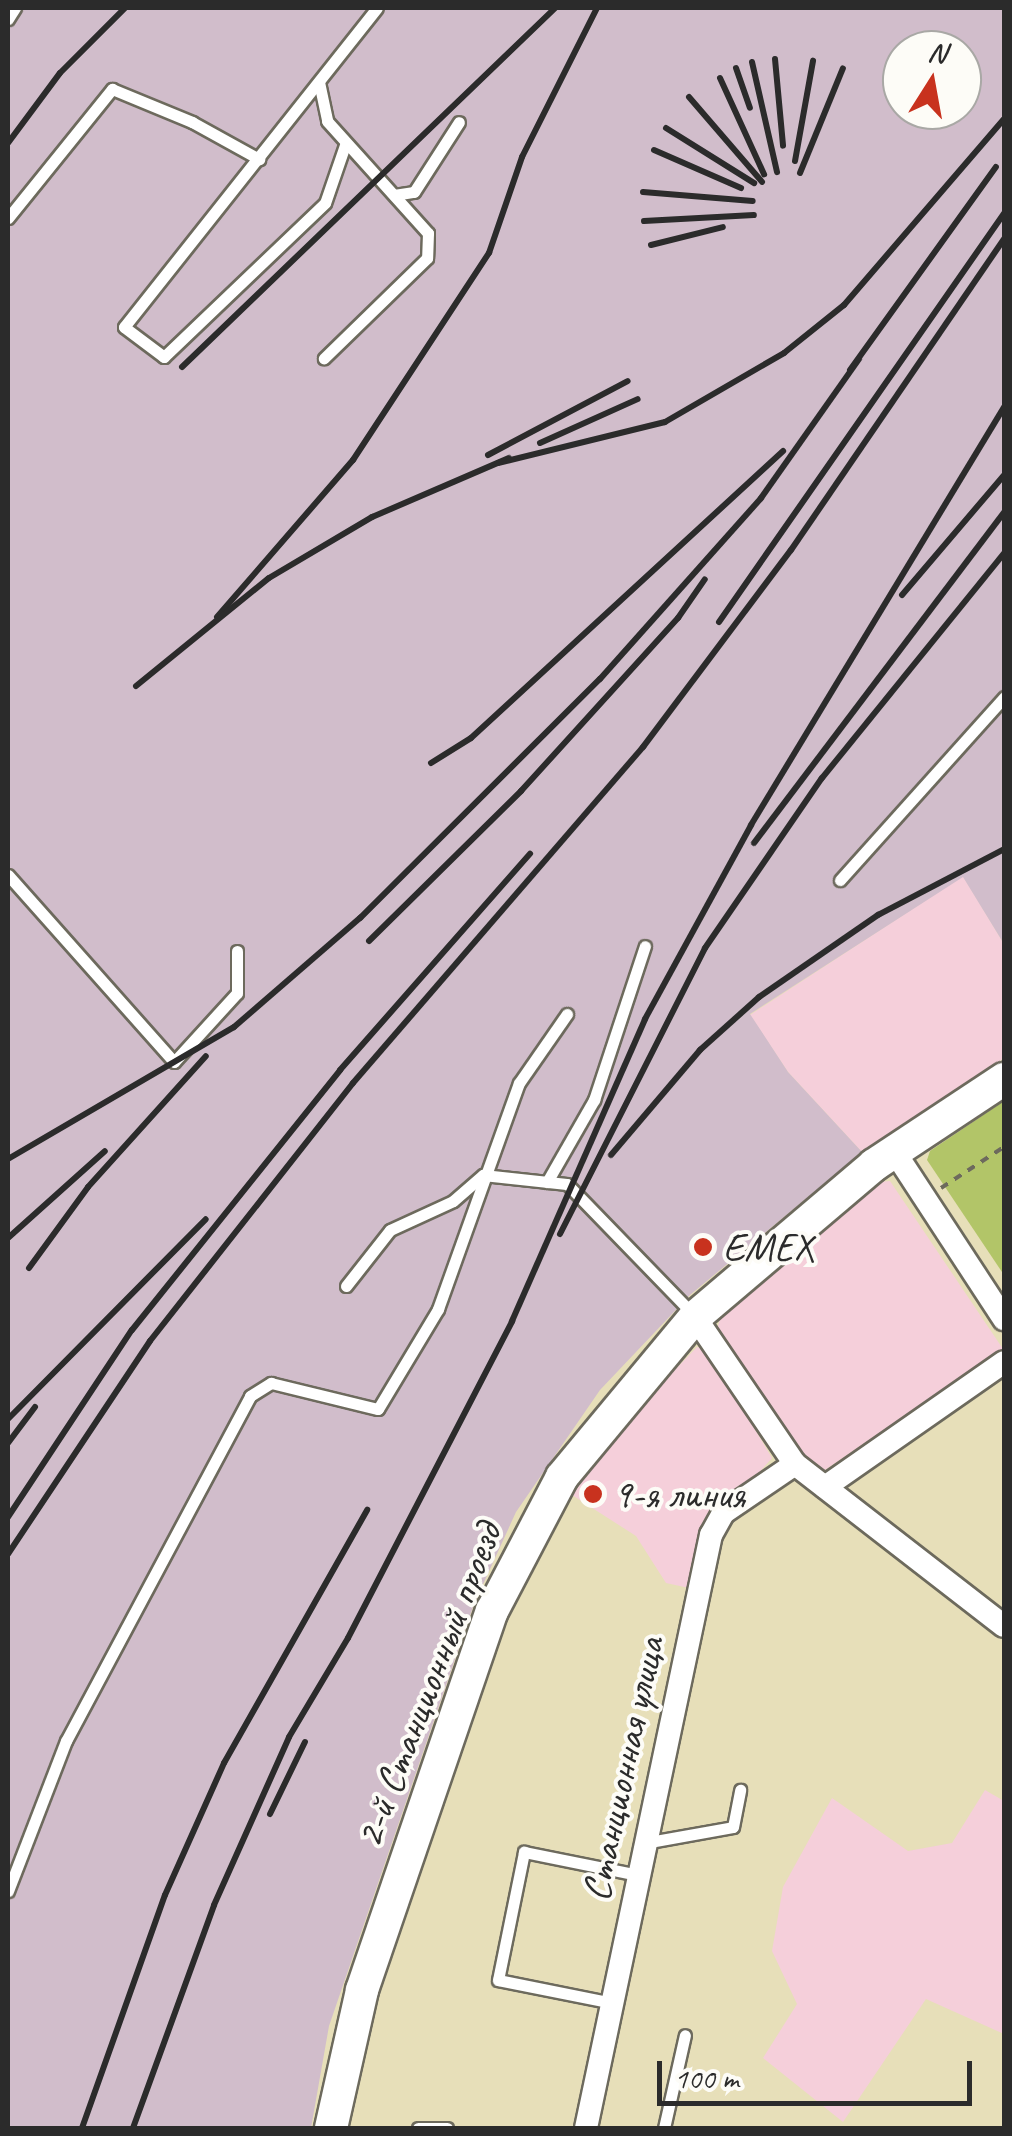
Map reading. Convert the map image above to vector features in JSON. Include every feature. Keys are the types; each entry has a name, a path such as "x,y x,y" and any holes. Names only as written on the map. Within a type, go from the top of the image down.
{"main road":[{"name":"2-й Станционный проезд","path":"330,2128 362,1990 492,1611 562,1477 695,1318 894,1151 1004,1079"}],"street":[{"path":"894,1151 1004,1319"},
{"path":"695,1318 794,1464 1000,1614"},
{"path":"825,1487 1004,1362"},
{"name":"Станционная улица","path":"586,2128 711,1535 723,1513 794,1464"}],"lane":[{"path":"8,19 15,8"},
{"path":"345,145 325,203 164,357 124,327 377,8"},
{"path":"319,82 327,121 428,233 427,258 324,358"},
{"path":"8,218 112,89 192,122 259,159"},
{"path":"394,194 414,192 459,122"},
{"path":"840,880 1004,697"},
{"path":"8,875 174,1062 237,993 237,951"},
{"path":"547,1182 594,1100 645,946"},
{"path":"8,1892 66,1741 250,1396 272,1382 378,1409 438,1309 483,1174 519,1083 567,1014"},
{"path":"483,1174 567,1184 695,1318"},
{"path":"346,1286 390,1230 454,1201 483,1174"},
{"path":"644,1843 733,1828 740,1790"},
{"path":"612,2002 498,1980 516,1888 524,1852 638,1874"},
{"path":"664,2128 685,2035"},
{"path":"418,2128 447,2128"}],"path":[{"path":"925,1199 1004,1147"}],"shaded area":[{"path":"8,8 1004,8 1004,944 963,877 750,1014 788,1072 862,1152 690,1295 600,1390 516,1512 474,1604 329,2026 311,2128 8,2128"},
{"path":"963,876 1004,944 1004,1058 862,1152 788,1072 750,1015"},
{"path":"890,1181 1003,1349 825,1470 801,1457 717,1329 721,1316 880,1182"},
{"path":"697,1347 708,1350 772,1458 748,1485 689,1588 666,1583 636,1536 572,1495 631,1415"},
{"path":"985,1790 1004,1801 1004,2034 926,1999 843,2122 763,2058 797,2004 772,1951 783,1887 832,1798 908,1851 952,1843"}],"green space":[{"path":"1004,1101 1004,1275 927,1160 930,1151"}],"railway":[{"path":"8,143 60,73 125,8"},
{"path":"182,367 555,8"},
{"path":"217,617 353,460 489,253 522,157 597,8"},
{"path":"775,59 783,146"},
{"path":"795,161 813,61"},
{"path":"752,62 777,172"},
{"path":"736,68 750,108"},
{"path":"800,173 843,68"},
{"path":"720,78 764,174"},
{"path":"689,97 762,182"},
{"path":"498,463 665,422 784,353 844,305 1004,119"},
{"path":"666,128 754,183"},
{"path":"654,150 741,188"},
{"path":"850,370 996,167"},
{"path":"643,192 753,201"},
{"path":"719,622 1004,213"},
{"path":"644,221 754,215"},
{"path":"651,245 723,227"},
{"path":"8,1554 150,1341 353,1083 643,747 791,550 1004,239"},
{"path":"8,1159 234,1027 360,918 600,679 761,498 859,359"},
{"path":"488,455 628,381"},
{"path":"540,443 638,399"},
{"path":"133,2128 214,1905 289,1737 348,1638 512,1321 645,1019 751,825 1004,407"},
{"path":"431,763 471,738 783,451"},
{"path":"136,686 269,578 372,517 509,458"},
{"path":"902,595 1004,475"},
{"path":"754,843 1004,513"},
{"path":"560,1234 705,948 822,778 1004,553"},
{"path":"369,941 521,791 678,618 705,579"},
{"path":"611,1155 700,1050 759,997 878,915 1004,849"},
{"path":"8,1517 132,1330 340,1070 530,854"},
{"path":"29,1268 88,1187 206,1056"},
{"path":"8,1238 105,1151"},
{"path":"8,1419 206,1219"},
{"path":"8,1443 35,1407"},
{"path":"82,2128 165,1895 224,1763 367,1510"},
{"path":"270,1814 305,1742"}],"place":[{"name":"EMEX","path":"703,1247"},
{"name":"9-я линия","path":"593,1494"}]}
